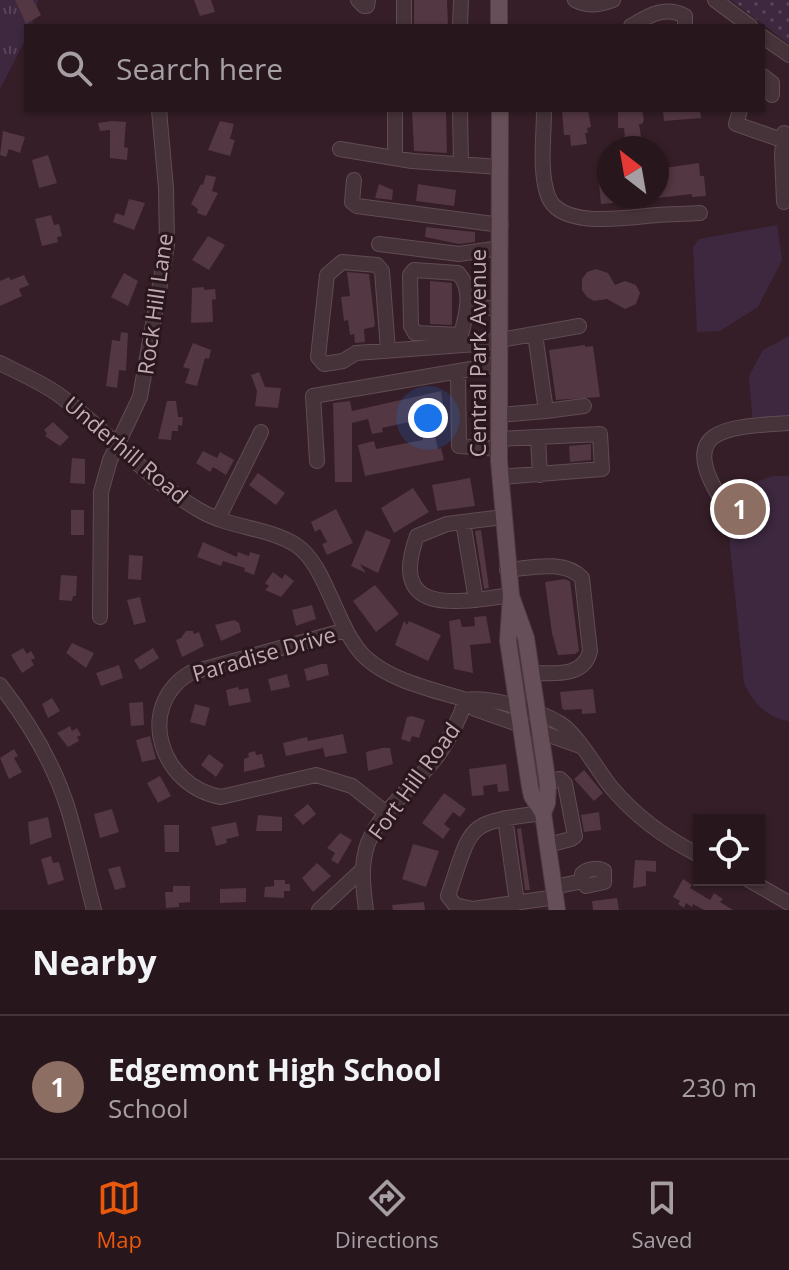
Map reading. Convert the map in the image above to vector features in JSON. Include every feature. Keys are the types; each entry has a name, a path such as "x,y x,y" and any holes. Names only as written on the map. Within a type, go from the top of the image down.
{"main road":[{"path":"499,0 499,24"},
{"name":"Central Park Avenue","path":"500,112 500,477 507,570 511,595 523,625 548,781 543,813 556,898"},
{"name":"Central Park Avenue","path":"511,595 508,641 519,716 532,796 543,813"}],"street":[{"path":"358,0 364,6 367,6 368,0"},
{"path":"404,0 404,24"},
{"path":"460,24 461,0"},
{"path":"575,0 599,5 613,0"},
{"path":"715,0 747,24"},
{"path":"634,24 655,12 678,12 685,16 685,24"},
{"path":"765,39 788,59"},
{"path":"765,78 772,83 772,95"},
{"name":"Rock Hill Lane","path":"100,617 101,492 117,445 140,397 167,245 159,112"},
{"path":"395,112 395,158"},
{"path":"460,112 461,163"},
{"path":"544,112 544,179 549,200 564,213 612,221 700,213"},
{"path":"739,112 736,124 783,136 784,202"},
{"path":"340,149 395,158 500,167"},
{"path":"354,180 352,202 357,206 501,225"},
{"path":"379,244 459,254 500,248"},
{"path":"388,350 382,271 377,265 342,262 327,275 318,357 324,364 343,361 356,353 477,344 579,326"},
{"path":"414,270 458,273 466,281 468,306 461,335 415,333 411,326 410,275 414,270"},
{"path":"468,306 500,309"},
{"path":"535,334 546,411"},
{"name":"Underhill Road","path":"0,363 58,394 162,486 218,519 296,545 307,555 319,574 346,630 364,656 386,673 466,700 476,698 519,716 540,731 580,746"},
{"path":"317,461 313,396 500,364"},
{"path":"458,371 459,446 600,434 602,469 500,477"},
{"path":"499,415 584,406"},
{"path":"721,499 706,468 703,453 708,441 719,432 739,427 789,423"},
{"path":"218,519 261,432"},
{"path":"538,438 543,474"},
{"path":"503,517 447,524 417,536 409,569 414,586 423,596 455,603 511,595"},
{"path":"463,522 476,600"},
{"path":"507,570 565,566 582,578 590,651 588,662 564,672 531,673"},
{"name":"Paradise Drive","path":"346,630 190,673 180,679 162,702 160,722 164,749 173,769 189,786 208,795 221,797 316,775 352,786 386,813"},
{"path":"0,685 32,731 57,781 68,808 94,910"},
{"name":"Fort Hill Road","path":"366,910 363,869 367,845 386,813 437,757 455,728 466,700"},
{"path":"519,716 537,714 562,725 611,787 647,824 693,852"},
{"path":"548,781 560,779 565,784 575,836 548,845"},
{"path":"543,813 480,825 469,836 448,896 455,905 473,909 556,898 583,881"},
{"path":"505,818 517,903"},
{"path":"319,910 363,869"},
{"path":"759,886 789,903"}],"green space":[{"path":"0,0 38,0 32,24 24,24 24,42 0,89"},
{"path":"731,0 789,0 789,44"},
{"path":"777,225 782,260 758,307 720,331 697,332 693,247 699,239"},
{"path":"789,336 789,426 753,428 749,376 763,350"},
{"path":"772,476 789,476 789,721 774,717 762,708 744,683 725,497 740,495 754,483"}],"building":[{"path":"15,0 33,0 41,15 26,24"},
{"path":"194,0 211,0 215,12 200,16"},
{"path":"414,0 447,0 448,24 414,24"},
{"path":"412,112 446,112 447,153 414,151"},
{"path":"562,112 588,112 591,127 585,133 587,144 571,146 570,135 564,135"},
{"path":"618,112 642,112 644,120 639,124 641,136 625,136 624,128 618,128"},
{"path":"663,112 700,112 701,118 664,121"},
{"path":"220,121 234,124 230,139 235,140 230,156 208,150"},
{"path":"126,122 124,147 128,148 127,160 110,158 110,130 100,131 98,123"},
{"path":"3,131 25,137 20,153 9,149 6,157 0,155"},
{"path":"48,155 57,183 39,188 32,160"},
{"path":"699,163 706,196 669,197 669,167"},
{"path":"206,175 216,177 212,191 218,193 206,216 197,213 198,209 191,204"},
{"path":"379,184 393,190 392,200 375,198"},
{"path":"418,184 456,190 454,206 416,201"},
{"path":"129,199 145,203 134,230 113,222 116,213 124,216"},
{"path":"51,215 54,225 59,224 62,236 57,237 58,242 42,246 35,219"},
{"path":"426,227 475,232 475,242 459,244 425,237"},
{"path":"208,236 225,245 209,270 192,260"},
{"path":"596,269 608,273 615,285 625,281 636,285 640,293 636,304 625,309 607,299 594,301 587,297 582,290 582,279 587,272"},
{"path":"347,272 369,274 375,324 364,329 365,342 355,343 354,334 350,335 348,320 344,321 341,297 350,296"},
{"path":"124,273 138,281 128,306 111,297"},
{"path":"24,275 29,285 19,289 22,296 0,306 0,281"},
{"path":"430,281 452,283 452,325 430,324"},
{"path":"204,287 204,290 215,289 213,322 191,323 192,288"},
{"path":"121,332 128,333 126,371 119,370 117,388 106,386 112,340 120,341"},
{"path":"193,343 211,350 209,359 205,358 197,386 185,383 190,369 183,367"},
{"path":"593,346 600,397 556,400 549,350"},
{"path":"259,372 265,387 281,388 278,408 255,406 257,391 251,375"},
{"path":"441,391 443,404 439,405 442,420 432,423 444,460 365,476 358,445 374,441 376,449 423,440 418,420 382,428 383,432 372,434 368,419 352,423 352,482 335,482 333,403 350,401 352,411"},
{"path":"167,401 176,401 178,417 183,417 182,426 178,425 178,431 172,431 171,440 158,439"},
{"path":"53,422 69,437 60,446 45,436 47,433 44,430"},
{"path":"591,444 591,460 570,462 569,446"},
{"path":"203,451 217,458 220,452 234,460 226,475 213,467 210,472 196,463"},
{"path":"72,458 85,459 85,484 70,483"},
{"path":"258,473 285,493 276,505 249,485"},
{"path":"470,478 475,506 437,511 432,485"},
{"path":"413,488 429,512 394,533 381,508"},
{"path":"336,509 353,543 327,555 322,544 327,542 320,529 315,532 311,522"},
{"path":"71,510 84,510 84,535 71,535"},
{"path":"366,530 391,540 378,573 360,564 366,573 351,566"},
{"path":"481,530 489,588 484,589 475,531"},
{"path":"203,542 237,557 238,552 249,556 250,552 260,555 254,575 244,571 245,568 223,561 221,566 197,557"},
{"path":"129,555 143,556 141,580 128,579"},
{"path":"273,572 282,579 285,574 294,581 281,597 265,590 269,586 265,583"},
{"path":"61,575 77,576 76,596 72,601 59,600"},
{"path":"570,581 579,651 558,655 545,582"},
{"path":"375,585 399,614 376,632 353,601"},
{"path":"140,597 146,622 134,625 127,600"},
{"path":"312,605 316,619 296,626 292,610"},
{"path":"486,616 491,643 470,645 473,673 454,669 449,621 460,619 462,627 475,626 474,617"},
{"path":"234,620 239,623 241,632 221,641 215,625"},
{"path":"404,621 407,625 409,621 441,635 428,661 395,645"},
{"path":"186,631 199,632 204,646 182,657 176,640"},
{"path":"72,643 94,653 86,668 66,653"},
{"path":"23,648 27,654 31,651 35,658 31,660 34,665 22,673 11,655"},
{"path":"153,648 159,658 140,670 134,660"},
{"path":"327,664 329,675 307,681 304,669"},
{"path":"119,665 123,678 101,686 96,673"},
{"path":"287,674 290,687 271,691 268,679"},
{"path":"238,687 239,690 248,688 251,702 229,706 226,690"},
{"path":"593,689 596,713 582,714 582,709 562,708 560,692"},
{"path":"52,698 60,711 48,718 42,704"},
{"path":"143,702 144,725 131,726 129,703"},
{"path":"195,704 210,708 205,726 190,722"},
{"path":"407,717 425,720 419,738 412,736 410,742 401,739"},
{"path":"70,726 72,731 77,728 81,735 77,737 79,741 68,747 57,733"},
{"path":"343,734 347,753 325,757 323,748 286,756 283,743"},
{"path":"150,736 156,759 142,762 136,740"},
{"path":"390,748 393,764 368,771 366,752"},
{"path":"14,749 18,756 14,758 22,772 9,779 0,758"},
{"path":"255,751 256,755 262,754 265,767 244,772 244,759 249,757 248,753"},
{"path":"209,754 224,765 216,777 201,765"},
{"path":"506,764 509,791 498,792 497,784 483,786 484,795 472,796 469,769"},
{"path":"584,770 603,793 594,801 574,779"},
{"path":"160,776 171,796 158,803 147,783"},
{"path":"444,793 466,809 460,817 453,812 444,824 450,829 443,839 422,823"},
{"path":"308,804 316,814 303,825 294,815"},
{"path":"112,809 119,832 100,838 94,814"},
{"path":"599,812 601,830 584,832 581,815"},
{"path":"258,815 282,817 282,831 256,831"},
{"path":"48,817 52,837 30,845 28,822"},
{"path":"236,822 239,836 226,839 227,843 216,846 211,827"},
{"path":"164,825 179,825 179,852 165,852"},
{"path":"521,828 530,890 525,890 517,829"},
{"path":"340,833 352,840 338,864 331,860 335,853 327,848"},
{"path":"413,844 439,851 426,887 402,879"},
{"path":"51,856 53,863 59,862 64,880 48,885 41,859"},
{"path":"635,860 656,861 656,872 646,871 646,886 633,888"},
{"path":"317,863 331,876 313,892 302,878"},
{"path":"120,866 126,887 115,890 108,869"},
{"path":"683,879 692,885 690,888 710,900 714,893 723,899 720,902 733,910 704,910 686,903 684,908 673,897"},
{"path":"274,880 285,880 285,884 290,884 290,891 284,891 284,898 264,897 265,887 274,886"},
{"path":"173,886 190,886 190,902 166,908 165,892 173,892"},
{"path":"246,888 246,902 220,903 220,889"},
{"path":"617,898 619,910 593,910 592,901"},
{"path":"424,902 425,910 393,910 392,905"}],"place":[{"name":"Edgemont High School","path":"740,509"}]}
